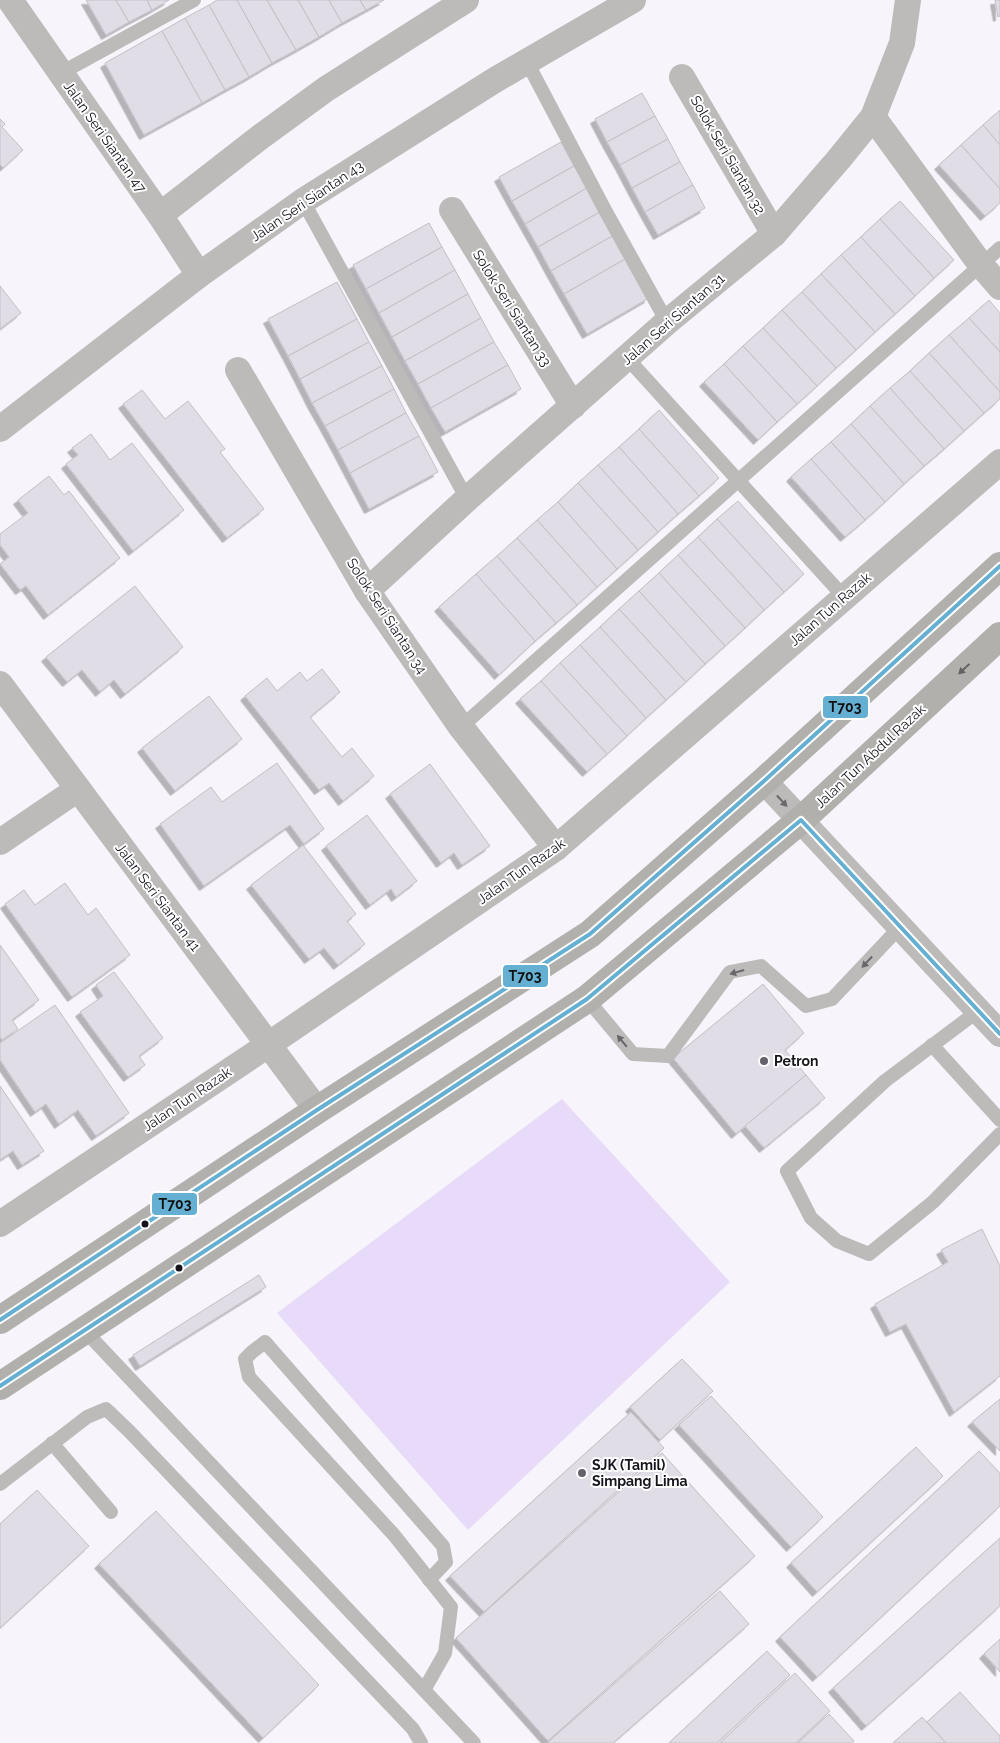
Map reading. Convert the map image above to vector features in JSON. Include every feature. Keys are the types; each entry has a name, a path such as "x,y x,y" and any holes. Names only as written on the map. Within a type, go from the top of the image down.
{"main road":[{"path":"0,1320 317,1110 590,934 764,781 1000,566"},
{"name":"Jalan Tun Abdul Razak","path":"0,1386 587,999 801,820 1000,636"}],"street":[{"name":"Jalan Seri Siantan 47","path":"10,0 199,274"},
{"path":"160,215 326,89 466,0"},
{"name":"Jalan Seri Siantan 43","path":"0,429 199,274 303,201 632,0"},
{"name":"Jalan Seri Siantan 31","path":"367,590 667,322 774,234 873,117 902,43 908,0"},
{"name":"Solok Seri Siantan 32","path":"682,77 774,234"},
{"path":"873,117 981,265 1000,287"},
{"name":"Solok Seri Siantan 33","path":"452,210 573,406"},
{"name":"Solok Seri Siantan 34","path":"238,370 367,590 461,727 556,848"},
{"name":"Jalan Tun Razak","path":"0,1224 268,1045 556,848 1000,462"},
{"name":"Jalan Seri Siantan 41","path":"0,684 317,1110"},
{"path":"764,781 1000,1034"},
{"path":"0,842 78,789"}],"lane":[{"path":"61,73 194,0"},
{"path":"528,62 605,210 667,322"},
{"path":"303,201 467,499"},
{"path":"461,727 1000,248"},
{"path":"627,358 844,597"},
{"path":"587,999 633,1054 668,1056 730,972 761,966 806,1006 832,999 900,927"},
{"path":"978,1011 885,1081 787,1171 812,1218 837,1240 869,1254 933,1202 1000,1134"},
{"path":"932,1045 1000,1120"},
{"path":"85,1331 474,1743"},
{"path":"424,1690 445,1652 451,1607 429,1580 394,1535 249,1377 245,1359 265,1342 443,1546 446,1562 429,1580"},
{"path":"0,1484 88,1417 106,1409 413,1729 421,1743"},
{"path":"52,1443 111,1512"}],"shaded area":[{"path":"562,1099 730,1282 468,1530 277,1313"}],"building":[{"path":"86,0 116,0 129,22 106,35"},
{"path":"116,0 147,0 152,10 129,22"},
{"path":"147,0 169,0 152,10"},
{"path":"217,0 237,0 272,63 249,77 209,5"},
{"path":"237,0 267,0 296,50 272,63"},
{"path":"267,0 298,0 319,37 296,50"},
{"path":"298,0 329,0 342,23 319,37"},
{"path":"329,0 360,0 366,10 342,23"},
{"path":"360,0 384,0 366,10"},
{"path":"995,0 1000,0 1000,16 998,17"},
{"path":"209,5 249,77 225,90 185,18"},
{"path":"185,18 225,90 202,103 162,31"},
{"path":"162,31 202,103 144,135 105,63"},
{"path":"642,93 655,116 607,142 595,119"},
{"path":"1000,110 1000,145 983,125"},
{"path":"655,116 668,139 620,165 607,142"},
{"path":"0,119 5,124 2,127 23,150 3,168 0,165"},
{"path":"983,125 1000,145 1000,189 961,145"},
{"path":"668,139 680,162 632,188 620,165"},
{"path":"561,142 574,166 512,201 499,177"},
{"path":"961,145 1000,189 1000,203 985,216 939,165"},
{"path":"680,162 693,185 645,212 632,188"},
{"path":"574,166 587,188 525,224 512,201"},
{"path":"693,185 705,208 658,235 645,212"},
{"path":"587,188 600,212 538,247 525,224"},
{"path":"900,201 954,260 934,278 880,219"},
{"path":"600,212 614,235 551,271 538,247"},
{"path":"880,219 934,278 915,296 861,237"},
{"path":"429,223 442,247 366,289 353,265"},
{"path":"614,235 627,258 564,294 551,271"},
{"path":"861,237 915,296 895,314 841,255"},
{"path":"442,247 455,270 379,313 366,289"},
{"path":"841,255 895,314 875,332 821,274"},
{"path":"627,258 649,298 587,334 564,294"},
{"path":"455,270 468,294 392,337 379,313"},
{"path":"821,274 875,332 856,350 802,292"},
{"path":"337,282 357,319 288,356 268,319"},
{"path":"0,286 21,313 0,329"},
{"path":"802,292 856,350 836,368 782,310"},
{"path":"468,294 481,318 405,361 392,337"},
{"path":"989,300 1000,313 1000,352 969,318"},
{"path":"782,310 836,368 817,386 763,328"},
{"path":"481,318 494,342 418,384 405,361"},
{"path":"969,318 1000,352 1000,392 949,335"},
{"path":"357,319 369,342 300,379 288,356"},
{"path":"763,328 817,386 797,404 743,346"},
{"path":"949,335 1000,392 1000,399 984,413 929,353"},
{"path":"369,342 382,366 312,403 300,379"},
{"path":"494,342 508,365 431,408 418,384"},
{"path":"743,346 797,404 777,422 724,364"},
{"path":"929,353 984,413 964,431 910,371"},
{"path":"724,364 777,422 758,440 704,382"},
{"path":"508,365 521,389 445,432 431,408"},
{"path":"382,366 394,389 325,426 312,403"},
{"path":"910,371 964,431 944,449 890,388"},
{"path":"890,388 944,449 924,466 870,406"},
{"path":"394,389 406,413 338,450 325,426"},
{"path":"142,390 165,419 188,401 225,449 220,452 264,509 227,538 123,404"},
{"path":"870,406 924,466 904,484 851,424"},
{"path":"659,410 719,478 699,496 639,429"},
{"path":"406,413 419,436 350,473 338,450"},
{"path":"851,424 904,484 885,502 831,442"},
{"path":"639,429 699,496 678,514 619,447"},
{"path":"91,434 110,460 132,443 184,510 133,551 66,464 78,455 72,448"},
{"path":"419,436 438,472 369,509 350,473"},
{"path":"831,442 885,502 865,520 811,459"},
{"path":"619,447 678,514 658,532 598,465"},
{"path":"811,459 865,520 845,537 791,477"},
{"path":"598,465 658,532 638,550 578,483"},
{"path":"49,476 64,495 69,491 120,558 48,615 26,586 20,590 0,564 9,557 0,545 0,534 28,513 18,500"},
{"path":"578,483 638,550 617,569 558,502"},
{"path":"738,501 804,574 784,592 717,519"},
{"path":"558,502 617,569 597,587 537,520"},
{"path":"717,519 784,592 764,610 698,537"},
{"path":"537,520 597,587 577,605 517,538"},
{"path":"698,537 764,610 745,628 678,555"},
{"path":"517,538 577,605 556,623 497,556"},
{"path":"678,555 745,628 725,646 659,573"},
{"path":"497,556 556,623 535,641 476,574"},
{"path":"659,573 725,646 705,664 639,591"},
{"path":"476,574 535,641 499,675 439,607"},
{"path":"135,586 183,647 125,694 114,680 100,692 82,670 67,682 46,657"},
{"path":"639,591 705,664 686,682 619,609"},
{"path":"619,609 686,682 666,700 600,627"},
{"path":"600,627 666,700 646,718 580,645"},
{"path":"580,645 646,718 627,736 560,663"},
{"path":"560,663 627,736 607,754 541,681"},
{"path":"322,669 340,692 310,717 342,757 352,748 374,776 343,801 329,783 319,790 245,696 267,678 277,691 300,672 307,681"},
{"path":"541,681 607,754 587,772 520,699"},
{"path":"209,696 242,739 175,791 142,748"},
{"path":"277,763 324,829 304,844 290,825 204,886 160,824 211,787 222,802"},
{"path":"430,764 490,846 462,865 454,853 441,863 390,794"},
{"path":"367,815 417,881 396,897 391,889 370,905 326,846"},
{"path":"303,845 356,914 347,921 365,944 338,965 324,948 309,959 251,885"},
{"path":"65,883 88,915 96,908 130,955 72,997 5,904 24,890 35,905"},
{"path":"0,945 39,1000 12,1020 18,1029 2,1040 0,1037"},
{"path":"114,972 163,1038 139,1056 145,1065 128,1077 80,1012 103,996 96,985"},
{"path":"763,984 804,1033 785,1050 806,1075 736,1134 673,1058"},
{"path":"55,1005 129,1113 96,1136 78,1110 59,1124 46,1104 35,1112 0,1060 0,1043"},
{"path":"806,1075 825,1098 764,1148 745,1126"},
{"path":"0,1086 44,1151 22,1165 13,1151 0,1160"},
{"path":"982,1229 1000,1266 1000,1376 954,1412 906,1324 890,1332 875,1304 948,1262 941,1250"},
{"path":"259,1275 266,1287 140,1366 133,1355"},
{"path":"682,1359 713,1391 660,1440 630,1407"},
{"path":"711,1396 823,1517 791,1547 679,1425"},
{"path":"1000,1399 1000,1451 972,1422"},
{"path":"631,1412 664,1448 484,1612 450,1576"},
{"path":"916,1447 943,1476 817,1592 791,1563"},
{"path":"979,1451 1000,1473 1000,1506 817,1677 780,1637"},
{"path":"662,1453 755,1556 548,1741 456,1638"},
{"path":"37,1490 89,1546 0,1628 0,1524"},
{"path":"156,1511 319,1685 263,1738 99,1564"},
{"path":"1000,1538 1000,1606 866,1726 833,1688"},
{"path":"720,1591 749,1624 613,1743 547,1743"},
{"path":"1000,1639 1000,1672 984,1654"},
{"path":"767,1651 790,1675 717,1743 669,1743"},
{"path":"795,1673 830,1711 796,1743 720,1743"},
{"path":"960,1692 1000,1736 1000,1743 946,1743 927,1722"},
{"path":"829,1714 854,1741 851,1743 798,1743"},
{"path":"922,1717 946,1743 893,1743"}],"transit line":[{"name":"T703","path":"0,1320 317,1110 590,934 764,781 1000,566"},
{"name":"T703","path":"0,1386 587,999 801,820 1000,1034"}],"place":[{"name":"Petron","path":"764,1061"},
{"name":"SJK (Tamil) Simpang Lima","path":"582,1473"}]}
